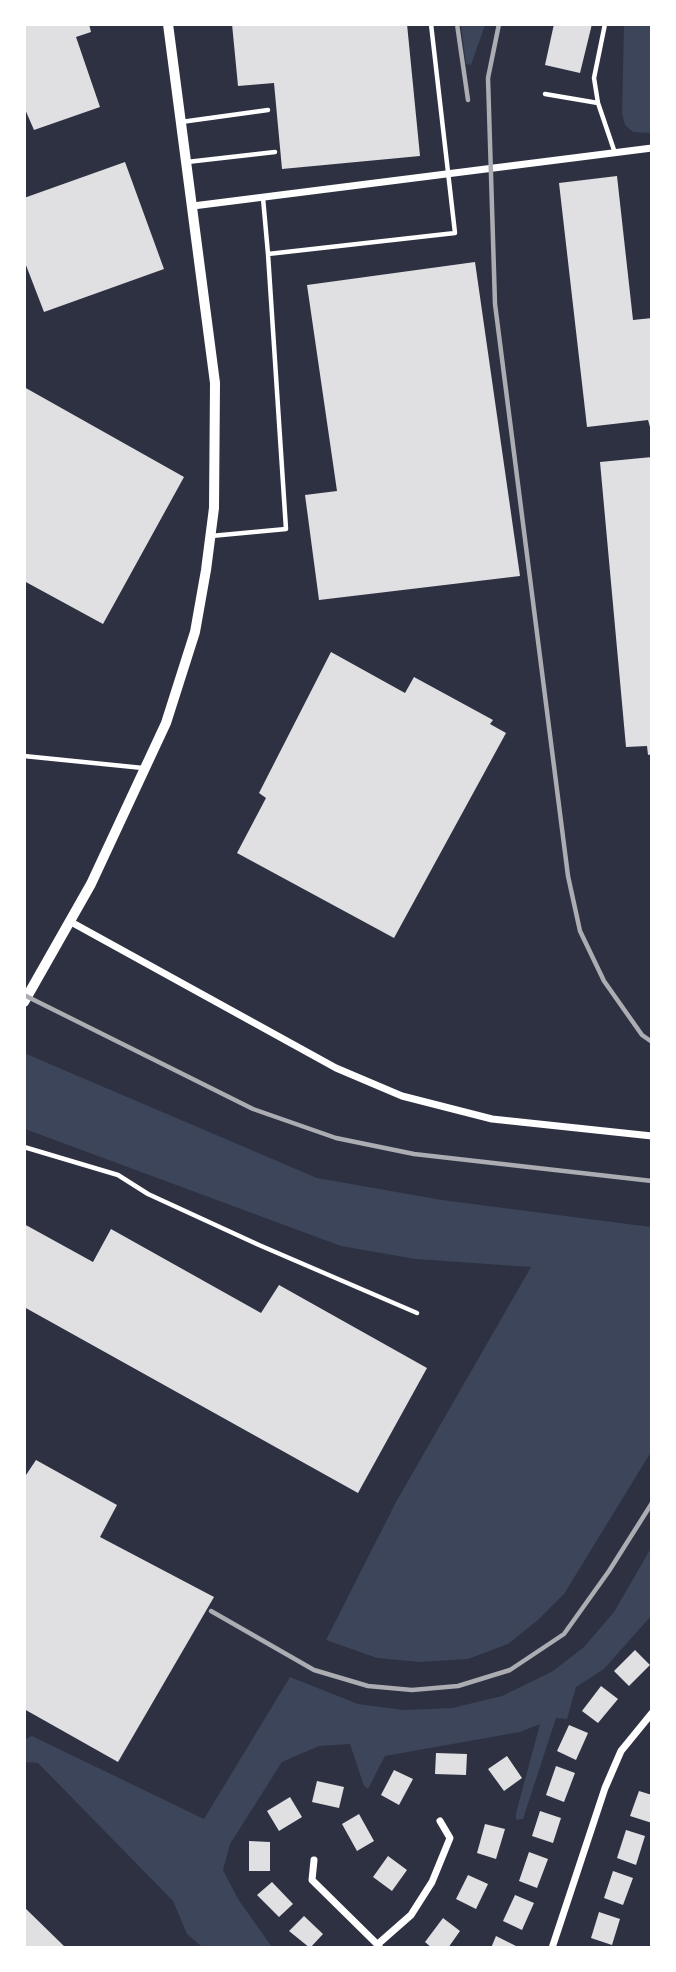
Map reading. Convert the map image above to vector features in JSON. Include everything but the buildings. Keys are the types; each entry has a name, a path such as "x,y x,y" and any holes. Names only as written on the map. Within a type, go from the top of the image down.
{"street":[{"path":"24,1002 71,922 147,768 185,668 195,632 211,536 217,445 215,383 168,24"},
{"path":"193,206 652,148"},
{"path":"71,922 336,1068 402,1096 492,1119 652,1136"},
{"path":"552,1948 621,1751 652,1713"},
{"path":"314,1860 312,1880 379,1946 411,1915 432,1881 450,1838 440,1821"}],"lane":[{"path":"268,254 455,233 431,24"},
{"path":"605,24 594,78 597,103 615,153"},
{"path":"545,94 597,103"},
{"path":"180,123 268,110"},
{"path":"186,163 275,152"},
{"path":"211,536 286,529 263,197"},
{"path":"24,756 147,768"},
{"path":"24,1147 118,1175 148,1194 417,1313"}],"shaded area":[{"path":"461,25 485,25 471,65 466,64"},
{"path":"624,25 651,25 651,133 633,132 625,125 622,114"},
{"path":"24,1053 317,1178 442,1200 651,1227 651,1452 564,1594 538,1620 508,1644 468,1659 420,1662 377,1658 326,1640 396,1502 531,1267 415,1259 341,1246 25,1129"},
{"path":"651,1548 651,1616 604,1669 576,1687 567,1719 556,1718 523,1819 516,1820 516,1813 540,1724 520,1732 385,1756 368,1789 364,1786 350,1744 319,1746 282,1762 230,1844 223,1870 238,1899 272,1947 202,1947 187,1934 173,1901 38,1763 25,1762 25,1739 32,1736 204,1819 290,1677 358,1704 404,1710 452,1708 502,1696 553,1671 584,1647 614,1612"}],"railway":[{"path":"457,24 468,100"},
{"path":"499,24 488,78 495,304 568,876 580,931 604,981 642,1035 652,1042"},
{"path":"24,995 253,1109 336,1138 414,1154 652,1181"},
{"path":"211,1611 314,1670 368,1686 412,1690 458,1686 510,1670 564,1634 609,1571 652,1503"}]}
